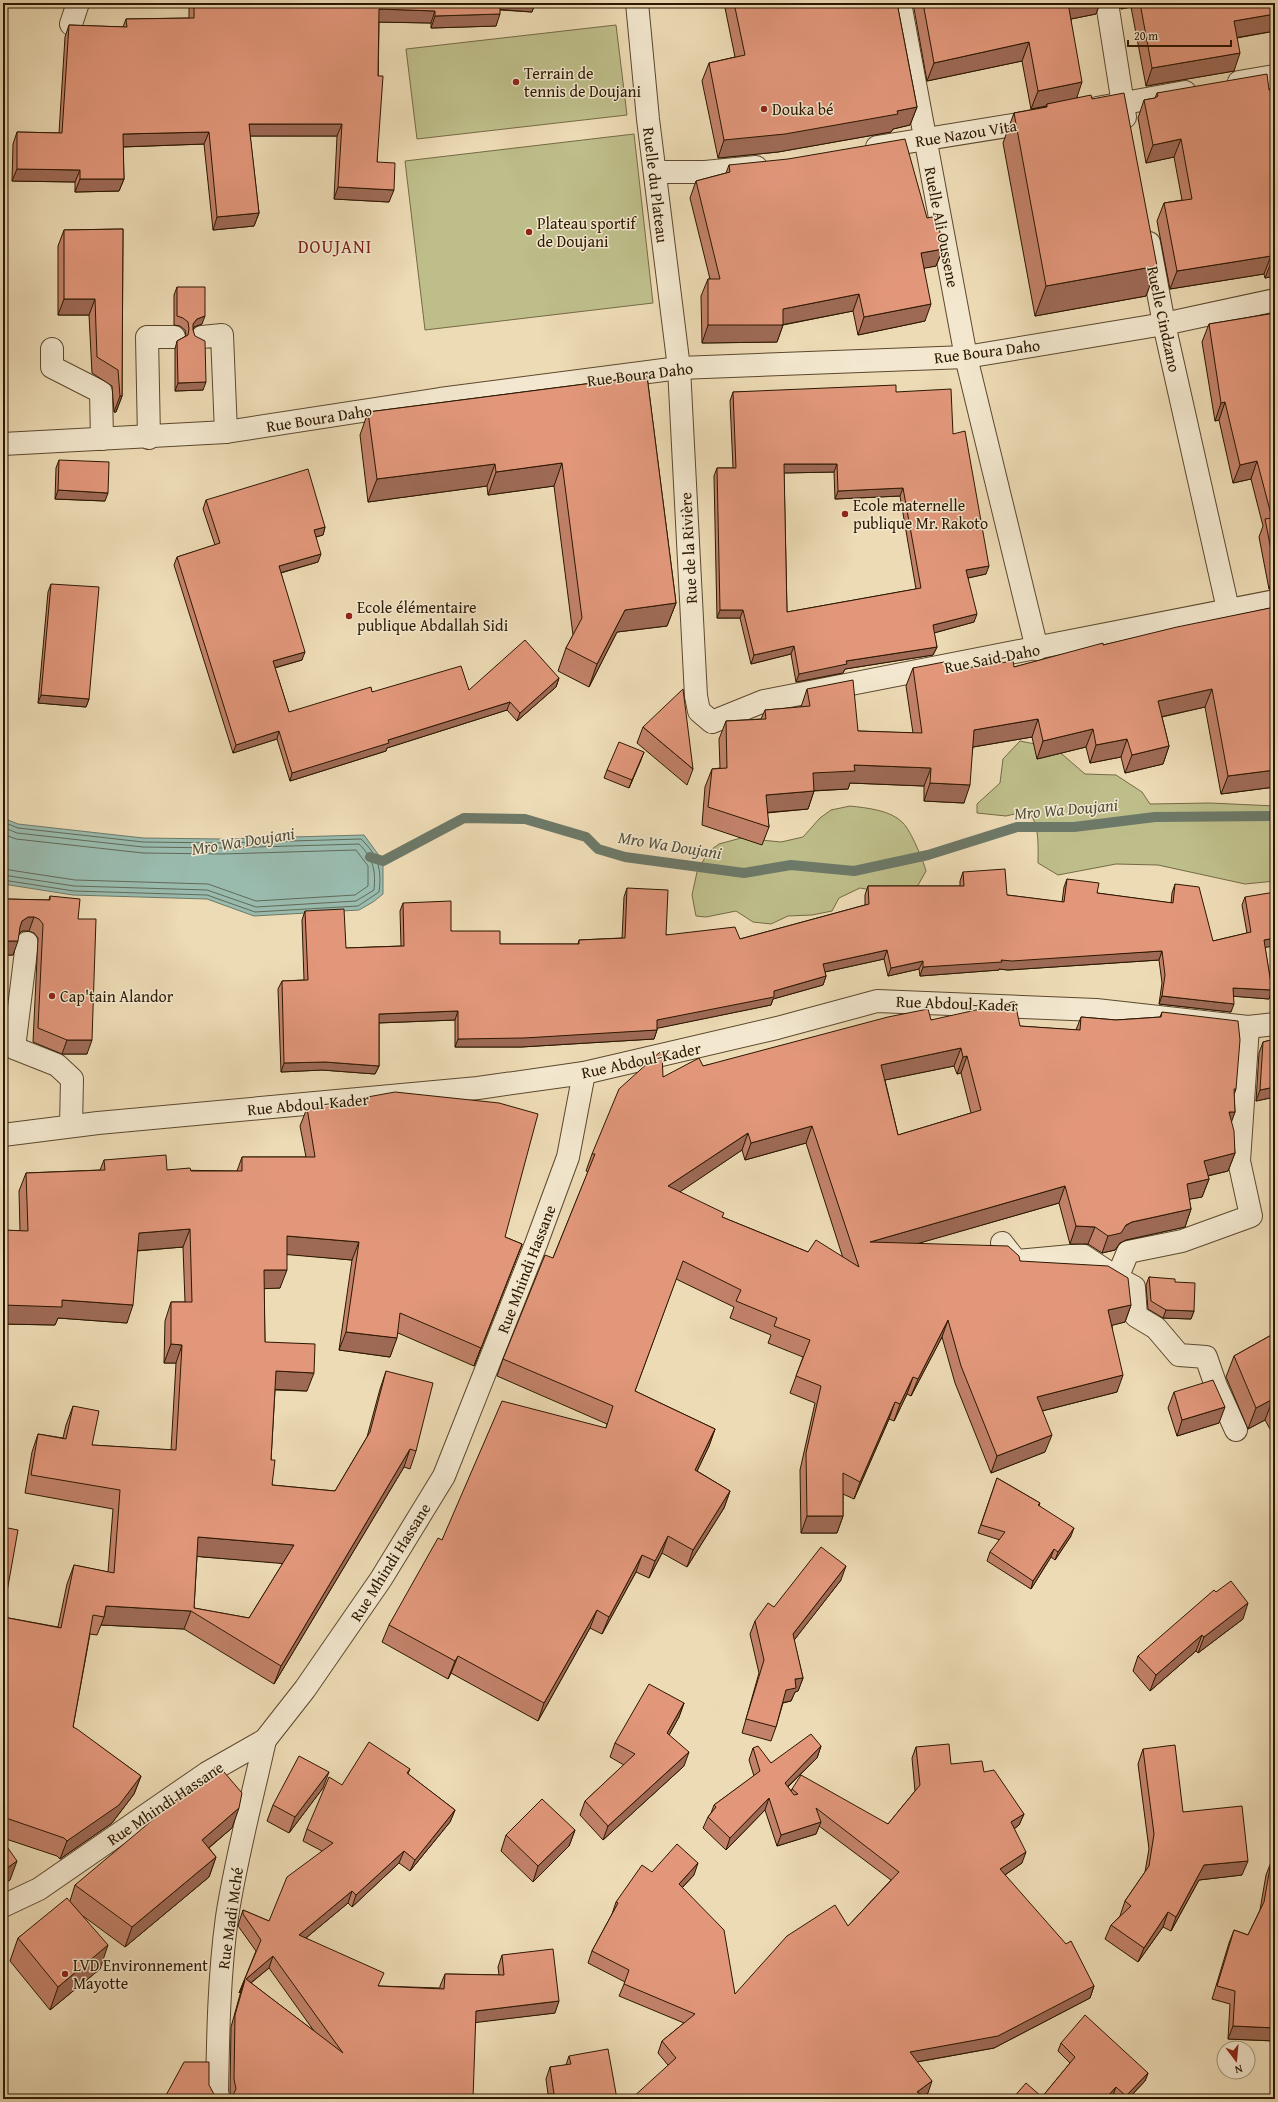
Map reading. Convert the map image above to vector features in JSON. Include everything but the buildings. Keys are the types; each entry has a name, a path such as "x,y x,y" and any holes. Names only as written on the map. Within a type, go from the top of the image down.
{"street":[{"path":"71,24 78,3"},
{"name":"Ruelle du Plateau","path":"637,3 655,172 679,368"},
{"name":"Ruelle Ali Oussene","path":"900,3 966,357 1037,649"},
{"path":"1108,3 1122,103 1128,133"},
{"name":"Rue Nazou Vita","path":"856,151 1022,124 1122,103 1275,76"},
{"path":"655,172 705,172 780,164"},
{"name":"Ruelle Cindzano","path":"1145,225 1164,324 1228,609"},
{"name":"Rue Boura Daho","path":"3,444 149,438 226,432 440,399 679,368 966,357 1164,324 1275,300"},
{"path":"202,336 222,335 226,432"},
{"path":"149,438 147,337 174,337"},
{"path":"52,349 52,367 101,392 102,439"},
{"name":"Rue de la Rivière","path":"679,368 696,696 699,711 712,722"},
{"name":"Rue Said-Daho","path":"712,722 764,701 1037,649 1228,609 1275,601"},
{"path":"27,943 14,1048 57,1065 72,1079 71,1126"},
{"name":"Rue Abdoul-Kader","path":"3,1135 71,1126 478,1088 584,1073 770,1030 877,1001 1096,1010 1248,1026 1275,1024"},
{"path":"1117,1278 1128,1252 1182,1241 1251,1216 1239,1161 1248,1026"},
{"name":"Rue Mhindi Hassane","path":"3,1906 39,1889 207,1773 265,1740 305,1690 377,1585 444,1476 536,1244 568,1157 584,1073"},
{"path":"1002,1243 1016,1261 1082,1255 1117,1278 1134,1287 1136,1316 1156,1328 1179,1355 1206,1357 1216,1386 1236,1430"},
{"name":"Rue Madi Mché","path":"219,2099 217,2093 218,2023 227,1918 240,1850 265,1740"}],"green space":[{"name":"Terrain de tennis de Doujani","path":"616,25 627,115 417,139 406,49"},
{"name":"Plateau sportif de Doujani","path":"634,134 653,303 425,330 405,161"},
{"path":"1020,741 1055,748 1085,774 1116,775 1142,792 1150,804 1210,803 1275,806 1275,881 1245,884 1158,865 1116,864 1058,875 1038,863 1036,828 1031,815 1027,811 1006,816 977,813 977,804 1000,783 1003,759"},
{"path":"850,806 885,812 903,823 920,853 926,871 917,887 887,893 860,888 839,898 832,911 812,915 788,916 771,924 753,922 736,911 706,917 696,916 692,895 697,872 708,852 719,844 741,838 781,842 803,837 820,818 831,810"}],"water":[{"path":"3,818 18,824 143,838 222,839 364,835 383,861 383,894 359,910 254,916 207,899 73,895 3,884"}],"waterway":[{"name":"Mro Wa Doujani","path":"370,857 383,861 464,818 525,819 586,837 598,849 625,857 744,873 791,865 854,871 928,855 1017,827 1074,827 1155,817 1275,816"}],"place":[{"name":"Terrain de tennis de Doujani","path":"516,82"},
{"name":"Douka bé","path":"764,109"},
{"name":"Plateau sportif de Doujani","path":"529,232"},
{"name":"Ecole maternelle publique Mr. Rakoto","path":"845,514"},
{"name":"Ecole élémentaire publique Abdallah Sidi","path":"349,616"},
{"name":"Cap'tain Alandor","path":"52,996"},
{"name":"LVD Environnement Mayotte","path":"65,1974"}],"district":[{"name":"DOUJANI","path":"335,247"}]}
